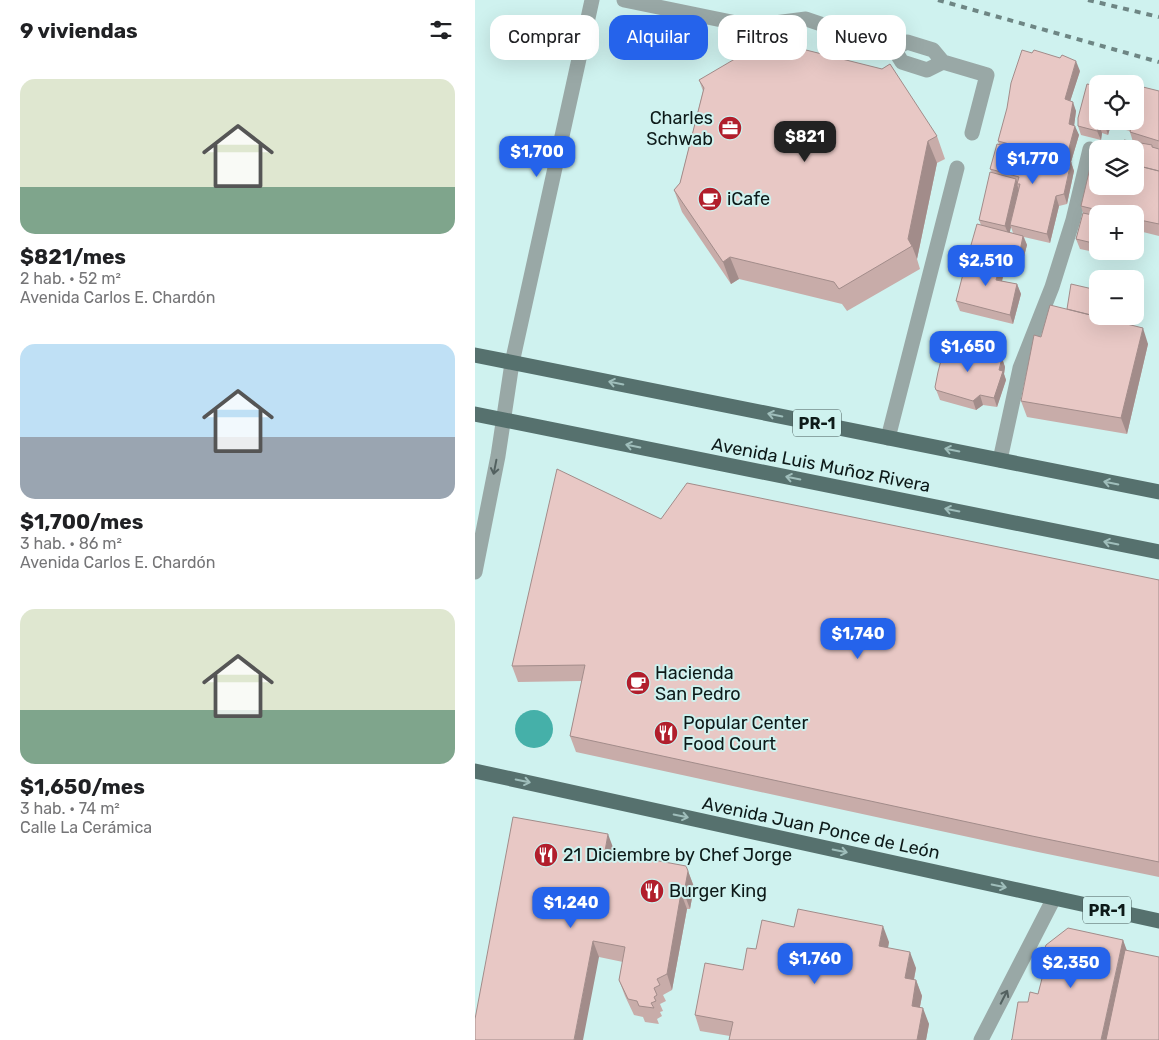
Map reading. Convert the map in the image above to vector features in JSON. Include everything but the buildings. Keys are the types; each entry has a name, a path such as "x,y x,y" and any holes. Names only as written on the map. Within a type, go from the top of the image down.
{"main road":[{"name":"PR-1","path":"475,355 1159,492"},
{"name":"Avenida Luis Muñoz Rivera","path":"475,414 1159,552"},
{"name":"Avenida Juan Ponce de León","path":"475,771 1159,921"}],"street":[{"path":"475,572 498,456 512,363 592,0"},
{"path":"624,0 751,26 806,19 817,23"},
{"path":"906,43 933,50 943,62 987,75 972,133"},
{"path":"900,60 901,62 927,70 943,62"},
{"path":"1000,460 1020,368 1052,287 1073,220 1089,153"},
{"path":"888,438 957,168"},
{"path":"981,1040 1054,898"}],"water":[{"path":"534,710 547,716 553,729 547,742 534,748 521,742 515,729 521,716"}],"railway":[{"path":"938,0 1159,62"},
{"path":"1088,0 1159,17"}],"place":[{"name":"Charles Schwab","path":"730,128"},
{"name":"iCafe","path":"710,199"},
{"name":"Hacienda San Pedro","path":"638,683"},
{"name":"Popular Center Food Court","path":"666,733"},
{"name":"21 Diciembre by Chef Jorge","path":"546,855"},
{"name":"Burger King","path":"652,891"}]}
